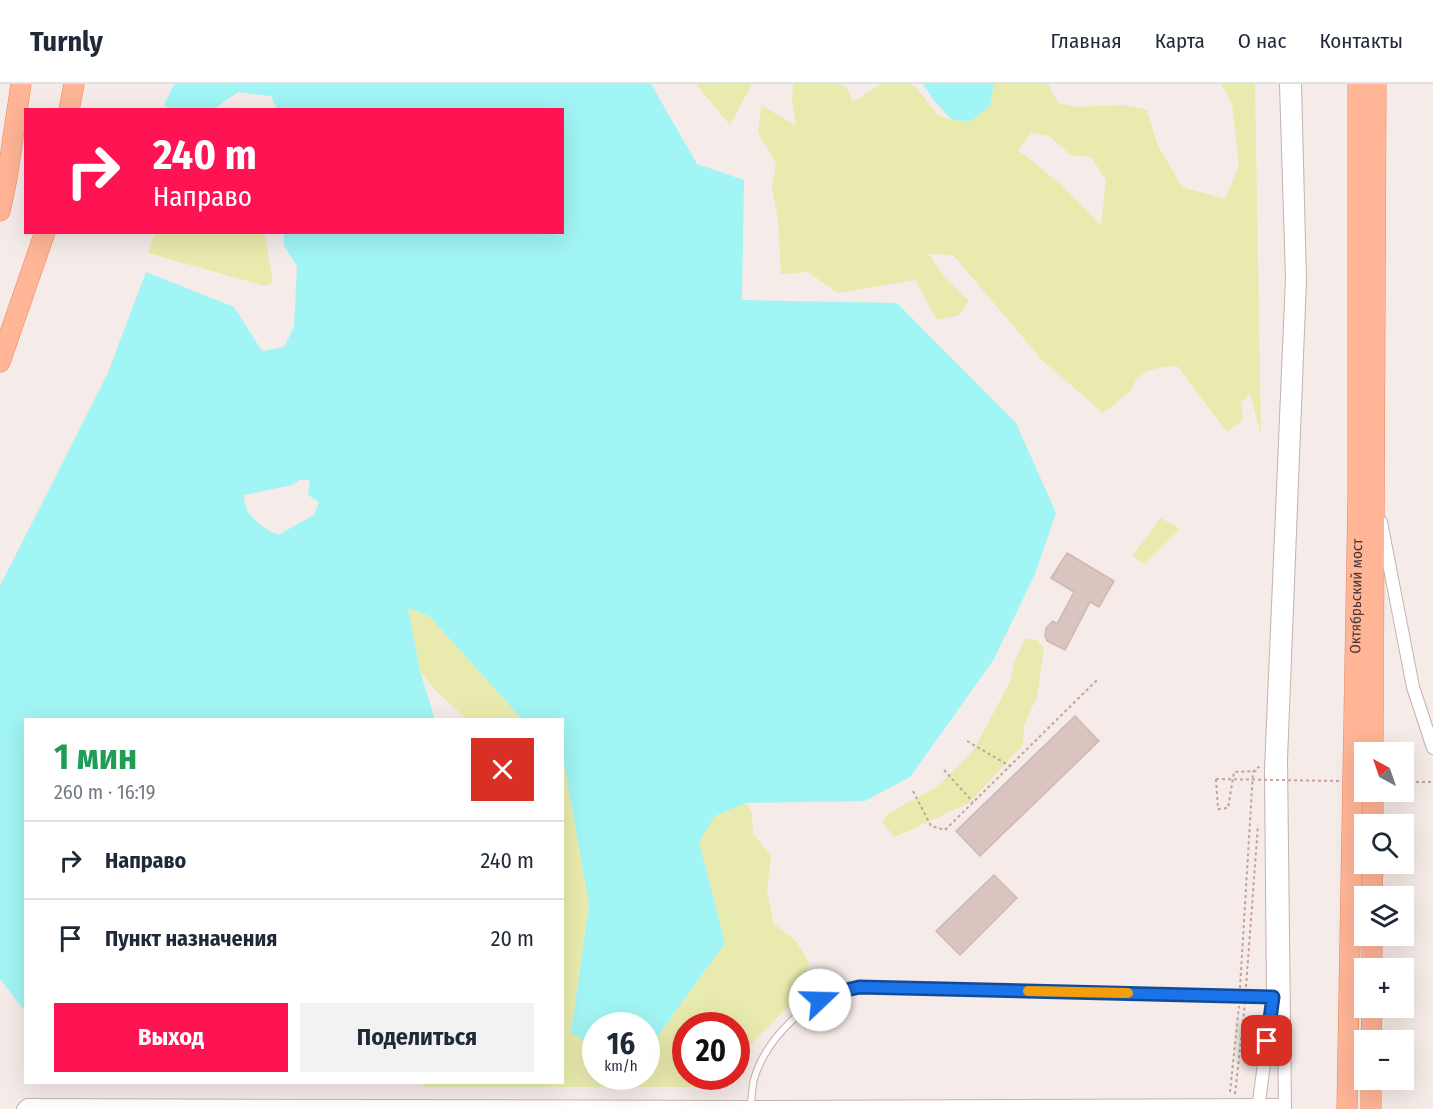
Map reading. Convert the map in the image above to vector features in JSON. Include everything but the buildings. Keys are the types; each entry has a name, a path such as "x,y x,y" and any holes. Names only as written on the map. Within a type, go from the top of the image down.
{"main road":[{"path":"0,211 21,84"},
{"path":"69,108 74,84"},
{"name":"Октябрьский мост","path":"1347,1109 1358,497 1358,84"},
{"name":"Октябрьский мост","path":"1373,742 1376,84"},
{"path":"0,362 44,234"},
{"path":"1371,1090 1371,1109"}],"street":[{"path":"1258,1107 1273,997 1271,770 1292,278 1286,84"},
{"path":"23,1109 27,1105 366,1108 1231,1105 1285,1107 1281,759 1300,280 1294,84"},
{"path":"1375,496 1413,687 1433,748"}],"lane":[{"path":"750,1107 755,1078 767,1052 783,1030 806,1008 834,993 859,987 1273,997"}],"path":[{"path":"913,791 931,826 945,830 1097,680"},
{"path":"967,741 1010,766"},
{"path":"1231,1105 1243,996 1253,772 1267,761 1262,771 1261,783"},
{"path":"944,770 973,802"},
{"path":"1262,771 1234,772 1228,808 1218,808 1216,779 1341,781"},
{"path":"1414,782 1433,782"},
{"path":"1231,1105 1259,819"}],"green space":[{"path":"696,84 752,84 730,125"},
{"path":"793,84 840,84 848,90 853,102 881,84 910,84 917,89 938,115 952,120 970,121 990,106 994,84 1048,84 1058,103 1075,107 1124,105 1147,110 1157,144 1182,187 1225,199 1239,166 1232,104 1221,84 1255,84 1261,434 1250,394 1241,403 1243,420 1227,432 1177,366 1147,371 1136,380 1130,392 1103,413 1042,360 953,255 929,254 944,277 969,301 959,315 937,320 915,280 838,293 808,272 781,274 778,221 772,188 776,164 758,132 761,105 796,126 792,100","holes":["1031,133 1049,136 1071,155 1091,157 1106,180 1101,225 1059,183 1018,150"]},
{"path":"155,234 265,234 273,283 265,286 148,253"},
{"path":"1161,518 1180,529 1145,564 1132,556"},
{"path":"408,608 429,616 521,718 466,718 436,691 420,671"},
{"path":"1025,639 1037,640 1044,648 1037,697 1024,725 1023,745 969,803 895,837 882,823 889,813 935,788 973,751 1010,682 1015,660"},
{"path":"564,763 589,905 571,1033 582,1039 582,1087 422,1087 424,1084 564,1084"},
{"path":"746,803 752,813 753,834 771,855 767,890 773,923 796,941 809,963 795,1000 750,1045 750,1012 675,1012 725,943 699,842 715,816"},
{"path":"672,1016 672,1087 660,1087 660,1033"}],"water":[{"path":"174,84 651,84 697,164 744,180 742,300 897,303 1016,423 1056,513 1035,574 994,659 910,777 865,801 746,803 715,816 699,842 725,943 675,1012 672,1012 672,1016 660,1033 660,1012 582,1012 582,1039 571,1033 589,905 564,763 564,718 521,718 429,616 408,608 420,671 434,718 24,718 24,1010 0,979 0,586 107,375 146,272 234,307 262,351 284,347 294,327 297,266 284,246 284,234 564,234 564,108 277,108 271,96 238,92 215,108 168,108 164,105","holes":["299,480 310,480 308,495 319,502 314,515 278,535 254,520 246,509 244,495 292,485"]},
{"path":"923,84 994,84 990,106 971,121 952,120 935,102"}],"slow traffic":[{"path":"1028,991 1128,993"}],"route":[{"path":"820,1000 834,993 859,987 1273,997 1267,1041"}]}
